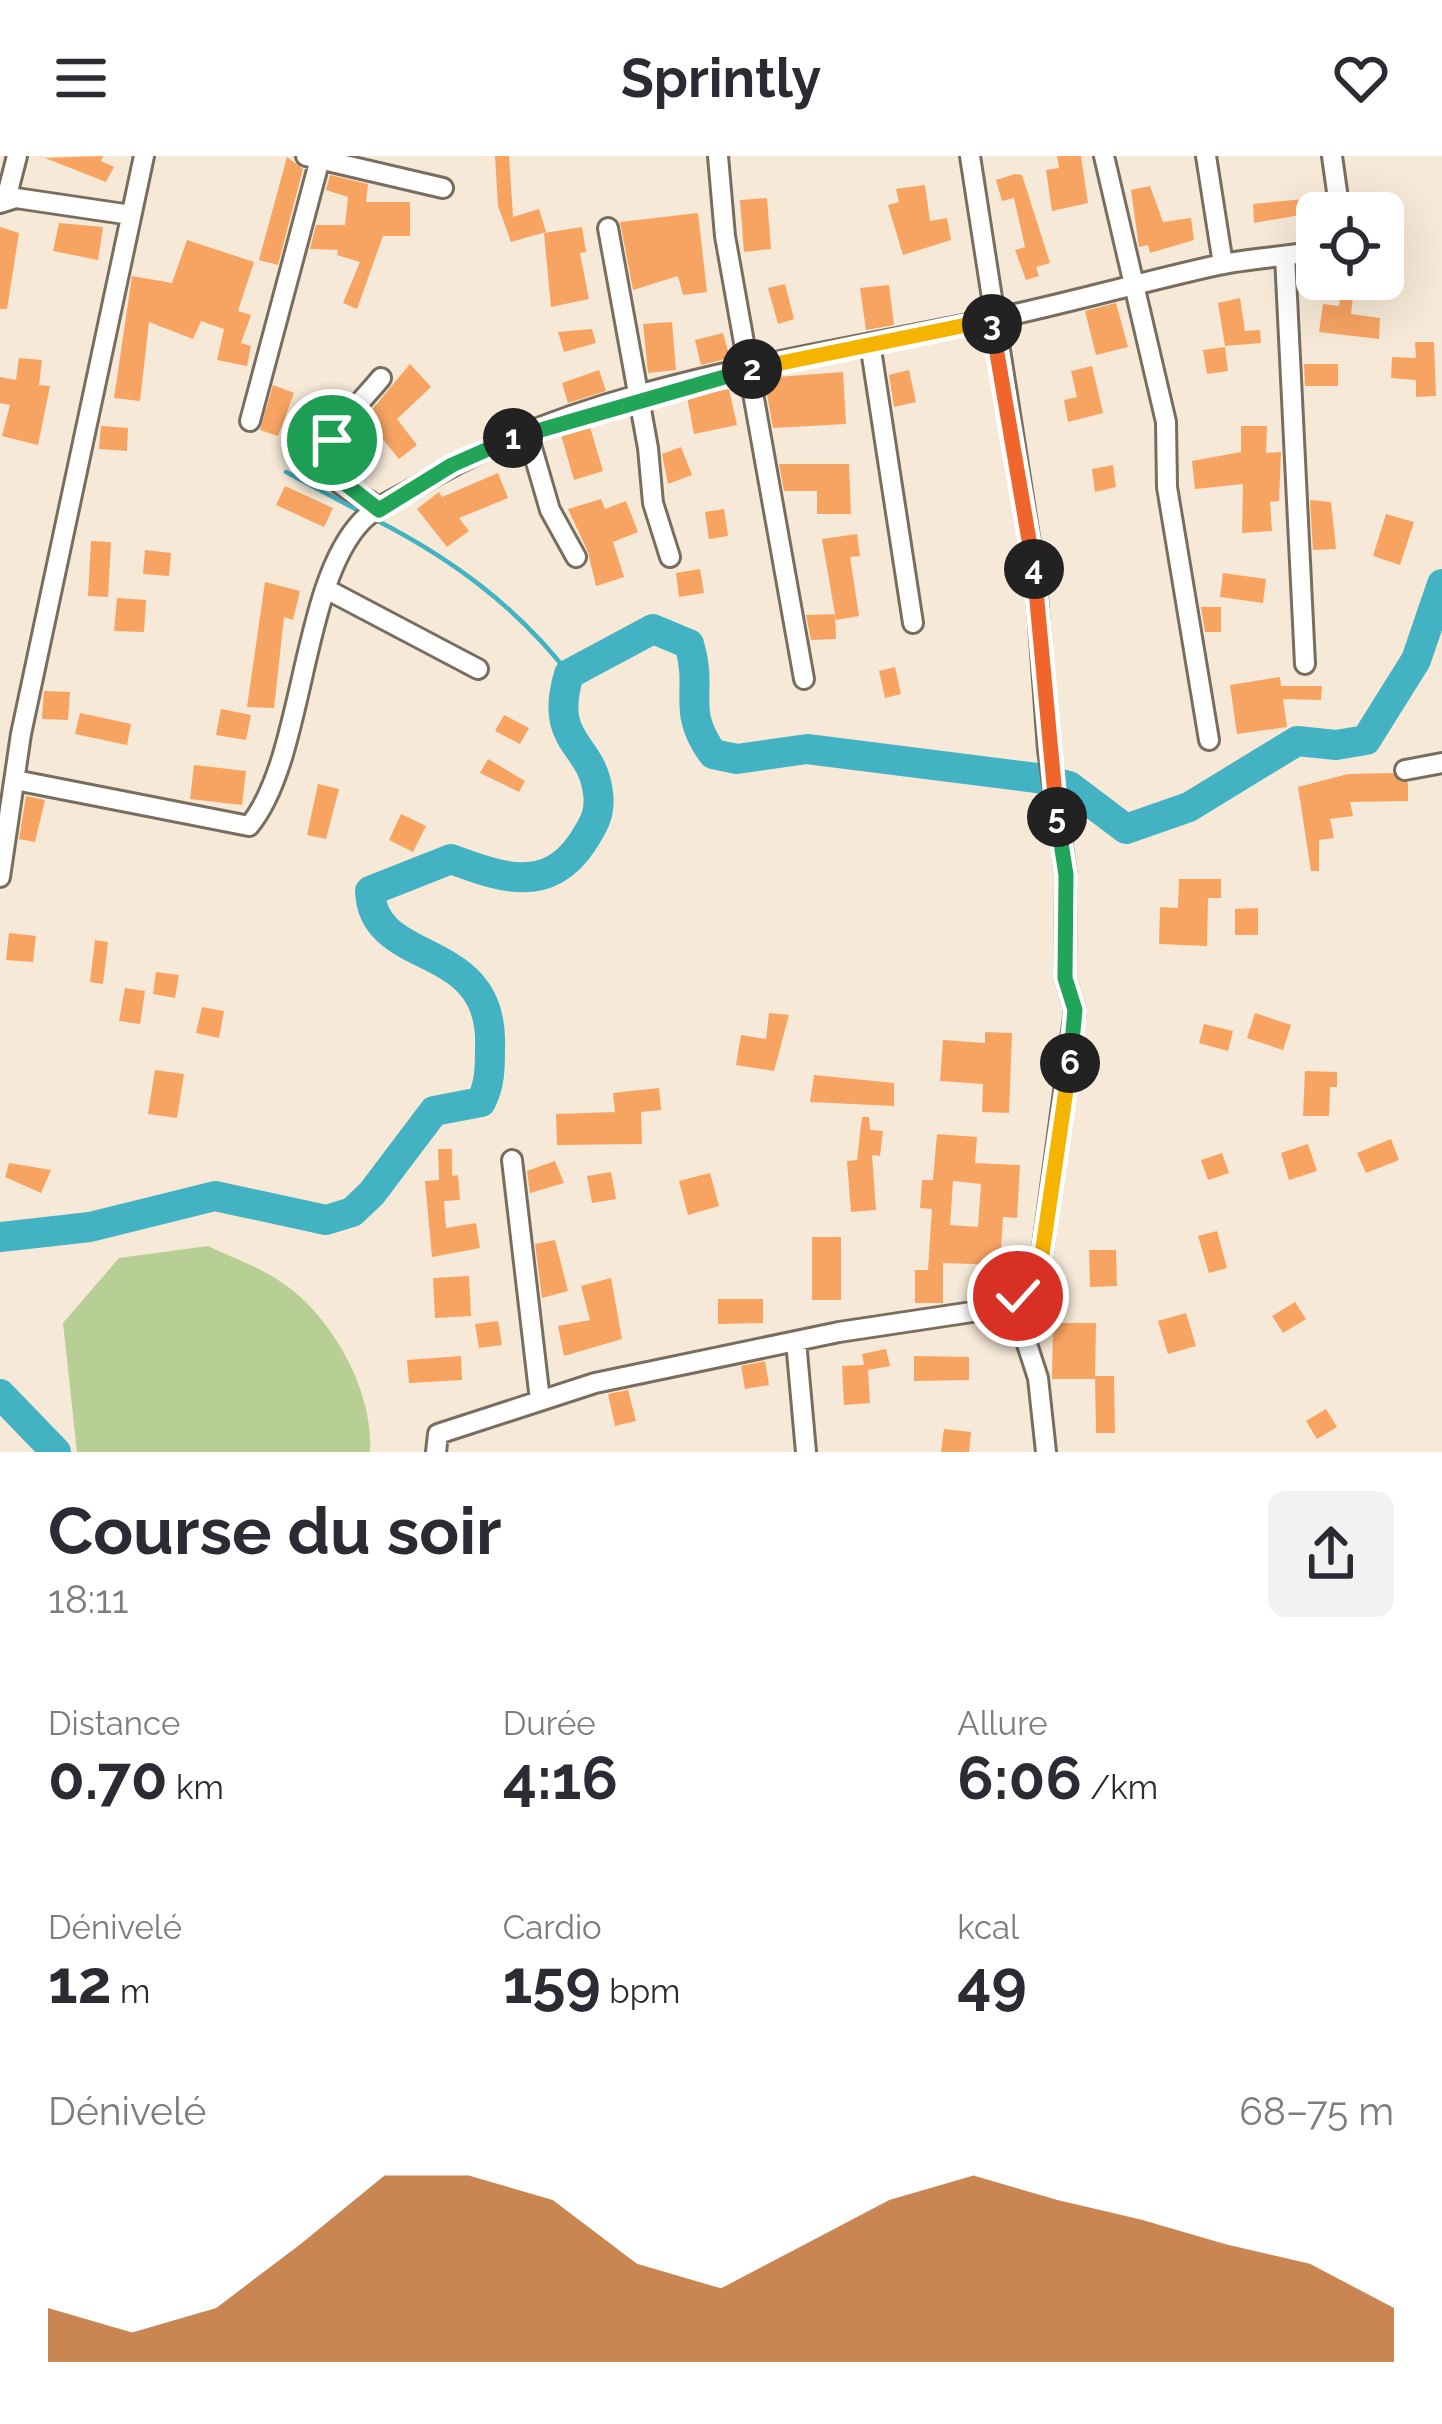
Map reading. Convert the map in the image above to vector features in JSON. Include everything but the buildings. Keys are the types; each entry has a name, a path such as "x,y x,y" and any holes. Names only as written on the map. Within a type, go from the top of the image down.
{"street":[{"path":"17,156 2,200 131,215"},
{"path":"0,877 15,780 144,156"},
{"path":"718,156 748,370 804,679"},
{"path":"436,1452 438,1434 540,1400 796,1341 990,1313 1012,1301 1042,1254 1076,1026 1065,978 1066,875 1048,750 1030,539 991,320 970,156"},
{"path":"1104,156 1166,422 1167,487 1209,740"},
{"path":"1205,156 1222,264"},
{"path":"1332,156 1337,192"},
{"path":"250,421 313,158 443,188"},
{"path":"608,228 652,503 670,556"},
{"path":"15,780 249,826 274,772 328,590 361,522 452,465 527,431 748,370 991,320 1222,264 1296,254"},
{"path":"1286,256 1305,664"},
{"path":"870,343 913,623"},
{"path":"379,510 340,484 329,471 328,456 332,440 381,378"},
{"path":"527,431 550,510 576,557"},
{"path":"328,590 478,668"},
{"path":"1405,770 1442,763"},
{"path":"512,1160 540,1400"},
{"path":"1012,1301 1038,1378 1046,1452"},
{"path":"796,1341 806,1452"}],"green space":[{"path":"208,1246 275,1278 319,1316 357,1381 370,1452 77,1452 63,1323 119,1258"}],"waterway":[{"path":"286,472 361,512"},
{"path":"376,520 481,586 569,674"},
{"path":"0,1237 90,1227 215,1196 326,1220 352,1212 372,1193 434,1111 481,1102 488,1082 490,1048 486,1013 474,988 455,970 391,933 376,916 370,891 451,859 522,877 554,870 568,859 593,825 599,800 588,762 567,729 564,697 569,674 653,629 689,644 697,725 713,754 737,759 807,749 1037,778 1069,786 1126,829 1189,807 1297,741 1336,745 1366,740 1416,660 1442,584"},
{"path":"0,1394 56,1452"}],"route":[{"path":"332,440 329,471 379,510 452,465 527,431 813,353 991,320 1022,475 1036,582 1048,750 1066,875 1063,956 1076,1026 1042,1254 1018,1296"}]}
